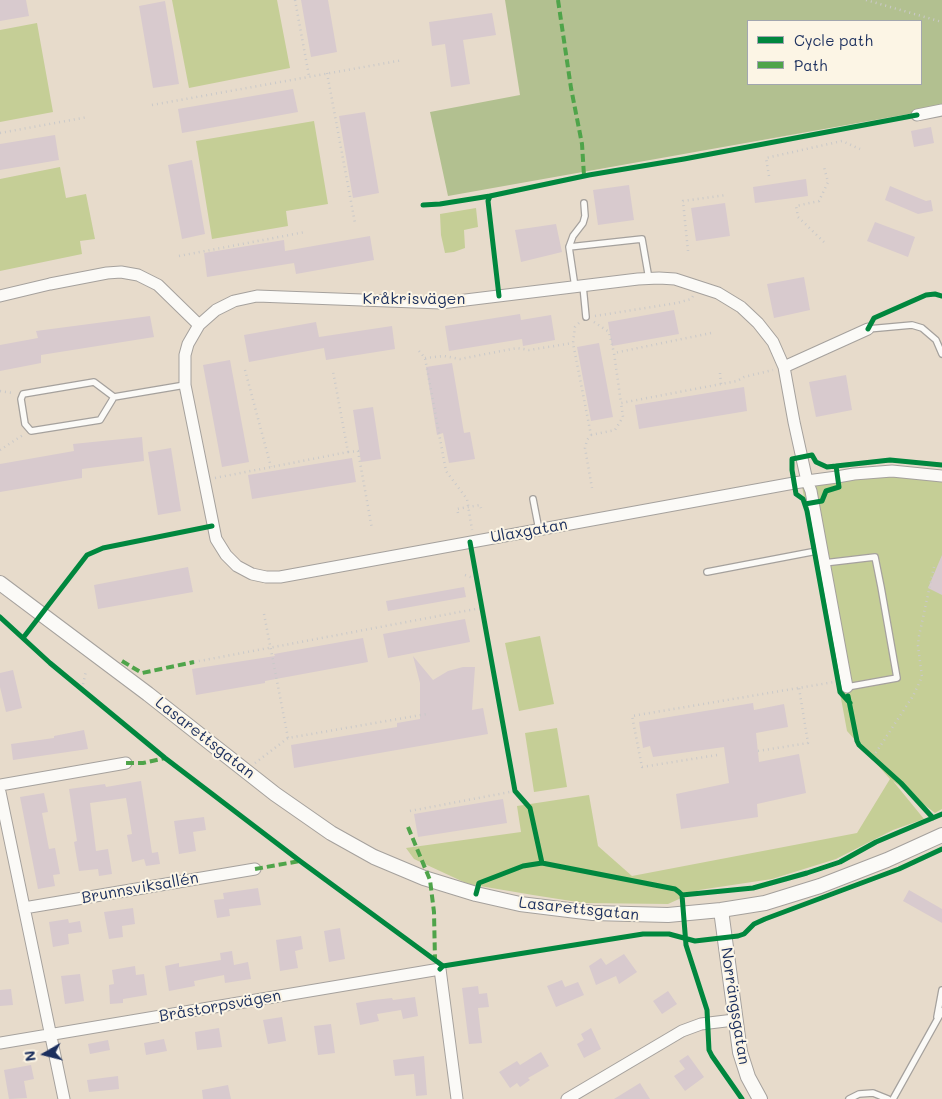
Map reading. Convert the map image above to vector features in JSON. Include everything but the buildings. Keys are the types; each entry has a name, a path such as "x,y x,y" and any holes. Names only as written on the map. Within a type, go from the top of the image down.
{"street":[{"path":"917,115 942,110"},
{"path":"0,296 50,284 121,272 138,275 158,285 199,325"},
{"name":"Kråkrisvägen","path":"252,574 231,561 216,540 185,385 185,355 188,344 199,325 208,315 222,306 245,298 257,296 440,302 649,279 675,279 698,286 729,299 758,323 773,342 784,367 808,481"},
{"path":"784,367 868,329"},
{"name":"Ulaxgatan","path":"252,574 280,578 808,481 881,471 912,472 942,476"},
{"path":"808,481 822,550 842,684"},
{"name":"Lasarettsgatan","path":"1,586 148,694 296,810 330,833 388,864 442,884 520,904 577,912 647,916 721,910 765,903 820,886 887,860 942,835"},
{"path":"0,785 126,763"},
{"path":"0,792 64,1099"},
{"name":"Brunnsviksallén","path":"24,908 255,869"},
{"name":"Norrängsgatan","path":"721,910 734,1020 742,1064 760,1099"},
{"name":"Bråstorpsvägen","path":"0,1043 440,969 457,1099"},
{"path":"567,1099 682,1031 701,1024 734,1020"}],"lane":[{"path":"584,204 585,216 583,223 573,236 569,247 586,317"},
{"path":"569,247 642,239 649,279"},
{"path":"868,329 912,325 922,328 936,340 942,354"},
{"path":"114,397 100,420 32,431 25,424 21,399 23,394 94,382 114,397 185,385"},
{"path":"533,499 539,530"},
{"path":"707,572 822,550"},
{"path":"824,563 875,557 897,678 842,684"},
{"path":"936,1022 942,990"},
{"path":"893,1099 942,1011"},
{"path":"849,1099 859,1094 873,1093 888,1099"}],"path":[{"path":"295,0 309,76"},
{"path":"866,0 942,22"},
{"path":"152,105 403,60"},
{"path":"327,73 355,222"},
{"path":"0,133 88,117"},
{"path":"769,176 766,158 842,141 860,149"},
{"path":"824,167 828,182 819,201 796,206 798,217 824,242"},
{"path":"688,251 683,200 726,195"},
{"path":"179,256 305,232"},
{"path":"591,435 573,343 575,327 586,317 669,305 691,299 698,286"},
{"path":"586,317 609,332 614,353 623,417 616,430 591,435 587,440 585,448 592,488"},
{"path":"614,353 711,333"},
{"path":"425,358 444,356 460,359 517,348 529,350 573,343"},
{"path":"419,352 425,358 446,471 467,499 474,541"},
{"path":"621,404 722,384 784,367"},
{"path":"245,370 271,467"},
{"path":"333,371 348,452"},
{"path":"720,372 722,384"},
{"path":"0,391 23,394"},
{"path":"0,450 30,429"},
{"path":"204,480 358,451 372,529"},
{"path":"458,513 457,509 480,505 481,508"},
{"path":"873,758 913,696 922,677 918,646 919,636 934,567"},
{"path":"465,575 476,579"},
{"path":"194,662 481,608"},
{"path":"264,614 288,738"},
{"path":"82,689 86,671"},
{"path":"717,755 642,767 632,716 799,688 842,684"},
{"path":"758,752 808,743 799,688"},
{"path":"246,770 288,738 427,714"},
{"path":"410,811 515,791"}],"green space":[{"path":"172,0 277,0 290,68 189,88"},
{"path":"505,0 942,0 942,108 448,196 430,112 520,95"},
{"path":"37,23 53,112 0,122 0,30"},
{"path":"314,121 328,204 286,211 288,226 212,239 196,141"},
{"path":"60,167 66,198 86,194 95,239 80,241 82,254 0,271 0,179"},
{"path":"476,208 478,227 464,230 465,248 445,253 441,235 440,214"},
{"path":"863,467 942,476 942,809 935,813 893,781 924,819 893,830 836,859 772,879 699,890 668,904 584,903 468,884 414,859 406,848 521,832 517,806 589,795 598,846 632,876 857,833 890,779 847,731 801,481"},
{"path":"540,636 554,704 519,711 505,643"},
{"path":"557,728 567,787 534,792 525,733"}],"marked path":[{"path":"558,0 571,88 582,144 584,176"},
{"path":"122,661 142,673 194,662"},
{"path":"126,763 143,763 165,758"},
{"path":"408,827 430,880 434,912 435,960"},
{"path":"255,869 300,861"}],"cycle path":[{"path":"499,296 488,201 490,196 589,175 917,115"},
{"path":"423,205 490,196"},
{"path":"868,329 874,318 926,295 935,294 942,296"},
{"path":"850,703 840,692 807,511 803,499 796,494 792,459 812,455 816,462 827,467 890,460 942,465"},
{"path":"805,504 822,501 826,491 839,487 836,466"},
{"path":"23,638 87,555 103,548 212,526"},
{"path":"470,542 515,791 530,808 542,863"},
{"path":"0,617 50,663 165,758 300,861 443,966"},
{"path":"848,696 859,745 901,783 933,818"},
{"path":"682,895 753,888 807,873 840,862 876,842 942,814"},
{"path":"440,969 443,966 643,934 669,934 695,941 738,936 744,934 754,924 765,919 899,869 942,849"},
{"path":"476,894 479,883 523,866 542,863 675,889 679,892 682,895 686,945 707,1010 709,1050 742,1099"}]}
